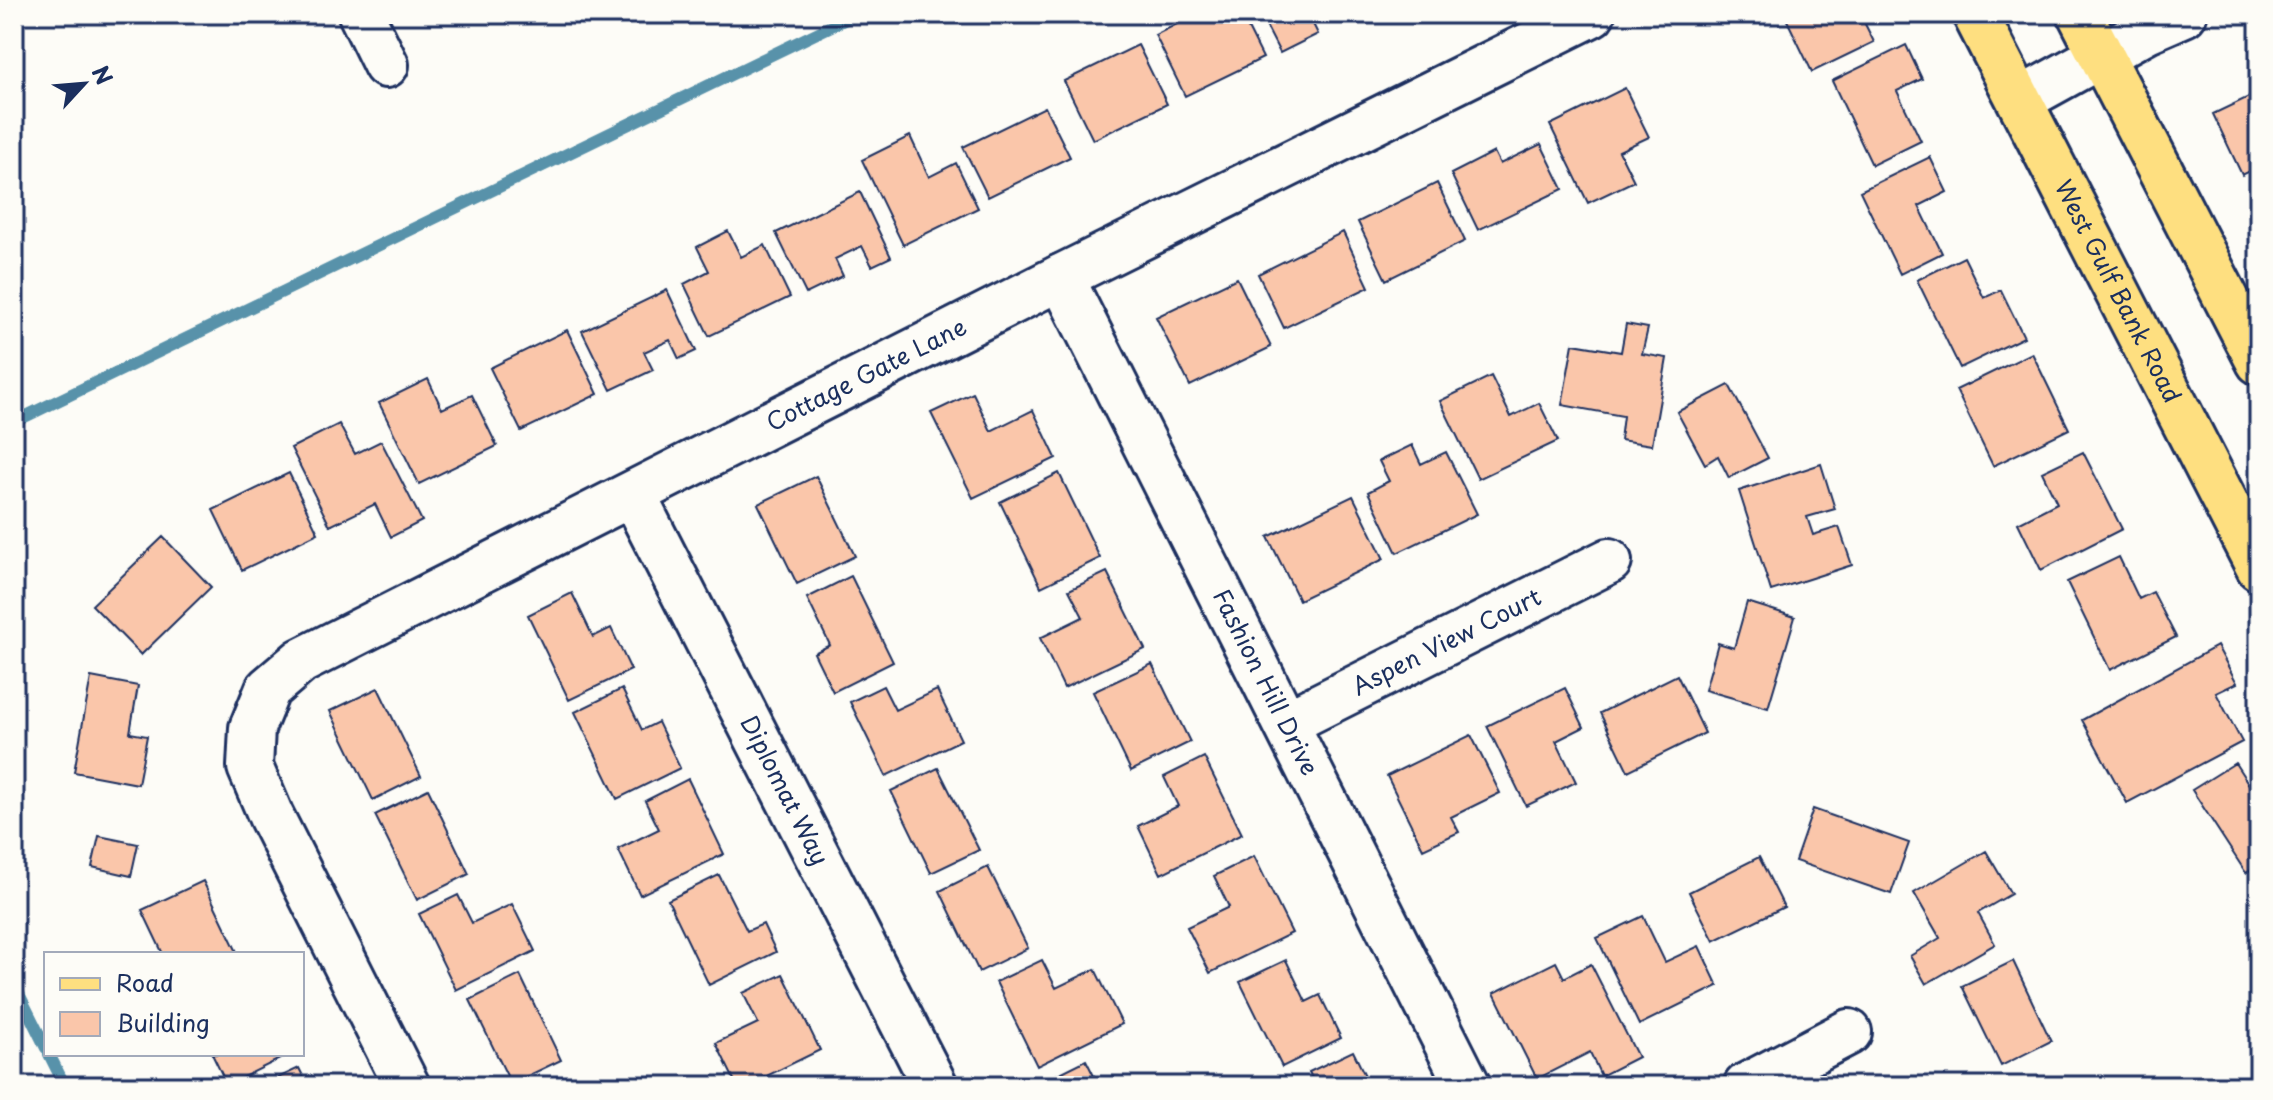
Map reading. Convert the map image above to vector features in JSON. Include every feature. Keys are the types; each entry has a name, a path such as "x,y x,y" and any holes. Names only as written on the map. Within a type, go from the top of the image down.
{"main road":[{"name":"West Gulf Bank Road","path":"1975,14 2257,559"},
{"path":"2080,14 2259,362"}],"street":[{"path":"361,14 386,65"},
{"name":"Cottage Gate Lane","path":"407,1086 271,816 250,767 252,728 268,689 301,661 1061,277 1592,14"},
{"path":"2020,100 2147,30 2184,14"},
{"name":"Fashion Hill Drive","path":"1061,277 1468,1086"},
{"name":"Diplomat Way","path":"633,495 935,1086"},
{"name":"Aspen View Court","path":"1286,723 1609,561"},
{"path":"1746,1086 1849,1032"}],"building":[{"path":"1197,14 1241,14 1263,58 1185,96 1155,35"},
{"path":"1260,14 1318,14 1310,18 1318,34 1280,53"},
{"path":"1784,14 1860,14 1874,42 1812,72"},
{"path":"1138,45 1167,104 1093,140 1064,81"},
{"path":"1906,45 1922,79 1897,91 1921,141 1872,165 1832,81"},
{"path":"1625,88 1649,137 1619,151 1634,181 1588,203 1550,125"},
{"path":"2259,92 2259,167 2242,175 2213,114"},
{"path":"1045,107 1070,157 988,197 963,147"},
{"path":"910,136 929,177 956,163 978,208 903,245 862,160"},
{"path":"1541,144 1563,189 1478,230 1451,174 1494,152 1500,164"},
{"path":"1930,157 1947,192 1919,206 1942,253 1900,274 1860,191"},
{"path":"1437,183 1465,241 1386,280 1358,222"},
{"path":"860,192 891,257 872,266 862,246 835,259 843,276 806,294 776,233"},
{"path":"728,231 741,257 765,245 790,297 709,336 684,284 709,271 697,247"},
{"path":"1343,232 1369,287 1284,328 1258,274"},
{"path":"1964,257 1984,298 2001,290 2024,337 1960,368 1917,280"},
{"path":"1237,278 1271,347 1190,386 1156,317"},
{"path":"667,290 696,351 679,359 670,340 644,352 653,370 611,390 582,331"},
{"path":"1626,324 1648,328 1642,354 1667,358 1652,445 1620,440 1623,416 1562,405 1573,344 1621,352"},
{"path":"567,330 598,394 521,431 490,368"},
{"path":"2032,353 2069,429 1993,466 1956,390"},
{"path":"1491,376 1511,417 1539,403 1558,441 1478,479 1440,401"},
{"path":"428,379 442,409 472,395 497,446 419,484 379,403"},
{"path":"1729,385 1768,458 1729,478 1718,456 1705,464 1677,412"},
{"path":"973,393 991,431 1033,410 1056,458 973,498 931,413"},
{"path":"339,424 355,454 381,441 422,521 391,537 375,504 330,526 291,448"},
{"path":"1412,445 1421,464 1446,452 1477,514 1397,553 1368,492 1389,481 1379,461"},
{"path":"2083,452 2122,529 2041,570 2018,523 2057,503 2042,472"},
{"path":"1821,464 1835,509 1807,517 1813,535 1839,527 1852,565 1771,591 1739,491"},
{"path":"289,473 318,533 242,570 213,510"},
{"path":"1059,473 1100,558 1041,587 1000,502"},
{"path":"816,476 855,556 797,584 758,504"},
{"path":"1353,496 1384,559 1299,600 1268,537"},
{"path":"163,537 211,587 141,655 92,605"},
{"path":"2119,557 2139,599 2153,592 2176,637 2110,670 2067,582"},
{"path":"1107,572 1145,649 1064,688 1040,638 1083,617 1069,590"},
{"path":"851,576 893,662 833,692 814,653 830,645 807,598"},
{"path":"572,593 593,637 611,628 631,670 569,700 528,615"},
{"path":"1747,602 1795,617 1768,708 1705,690 1718,643 1734,648"},
{"path":"2217,646 2237,683 2216,693 2242,742 2127,803 2082,720"},
{"path":"1152,664 1190,742 1131,771 1093,692"},
{"path":"1677,675 1705,733 1628,771 1600,713"},
{"path":"91,677 138,686 130,733 147,736 138,784 74,772"},
{"path":"883,686 895,710 937,690 961,740 886,776 850,702"},
{"path":"378,688 421,776 373,800 330,711"},
{"path":"1565,688 1584,727 1556,741 1576,782 1526,806 1487,726"},
{"path":"622,689 642,730 658,722 680,768 617,799 575,712"},
{"path":"1471,735 1500,793 1451,817 1459,832 1423,849 1387,776"},
{"path":"1204,757 1242,834 1161,874 1138,826 1178,806 1164,777"},
{"path":"2235,763 2259,800 2259,865 2246,873 2192,790"},
{"path":"938,768 979,850 931,873 891,791"},
{"path":"688,779 724,854 640,895 618,849 659,829 645,801"},
{"path":"428,789 469,874 417,900 375,815"},
{"path":"1813,809 1909,843 1891,894 1795,861"},
{"path":"99,836 138,844 131,876 92,867"},
{"path":"1986,851 2011,894 1978,913 1995,944 1926,984 1910,956 1940,938 1914,893"},
{"path":"1254,856 1292,933 1210,973 1187,927 1229,907 1214,876"},
{"path":"1759,857 1784,907 1714,941 1689,892"},
{"path":"988,867 1028,948 979,972 940,891"},
{"path":"719,875 747,931 763,924 776,952 709,985 668,900"},
{"path":"203,881 237,952 162,952 142,910"},
{"path":"458,895 472,923 512,904 535,951 456,990 419,914"},
{"path":"1643,916 1665,962 1699,946 1718,986 1639,1025 1597,938"},
{"path":"1042,960 1056,988 1095,969 1122,1024 1037,1066 996,982"},
{"path":"1286,960 1306,1002 1320,995 1341,1038 1282,1067 1240,982"},
{"path":"2013,961 2051,1041 2001,1066 1962,986"},
{"path":"1556,962 1564,978 1591,964 1638,1057 1601,1076 1590,1052 1537,1079 1494,993"},
{"path":"783,974 820,1050 746,1086 737,1086 716,1043 758,1023 743,993"},
{"path":"520,975 561,1060 511,1084 470,1000"},
{"path":"1353,1051 1370,1086 1316,1086 1309,1072"},
{"path":"213,1056 286,1056 227,1085"},
{"path":"1086,1060 1099,1086 1039,1086 1038,1084"},
{"path":"299,1068 308,1086 261,1086"}],"waterway":[{"path":"14,422 856,14"},
{"path":"14,984 44,1044"},
{"path":"50,1056 65,1086"}]}
